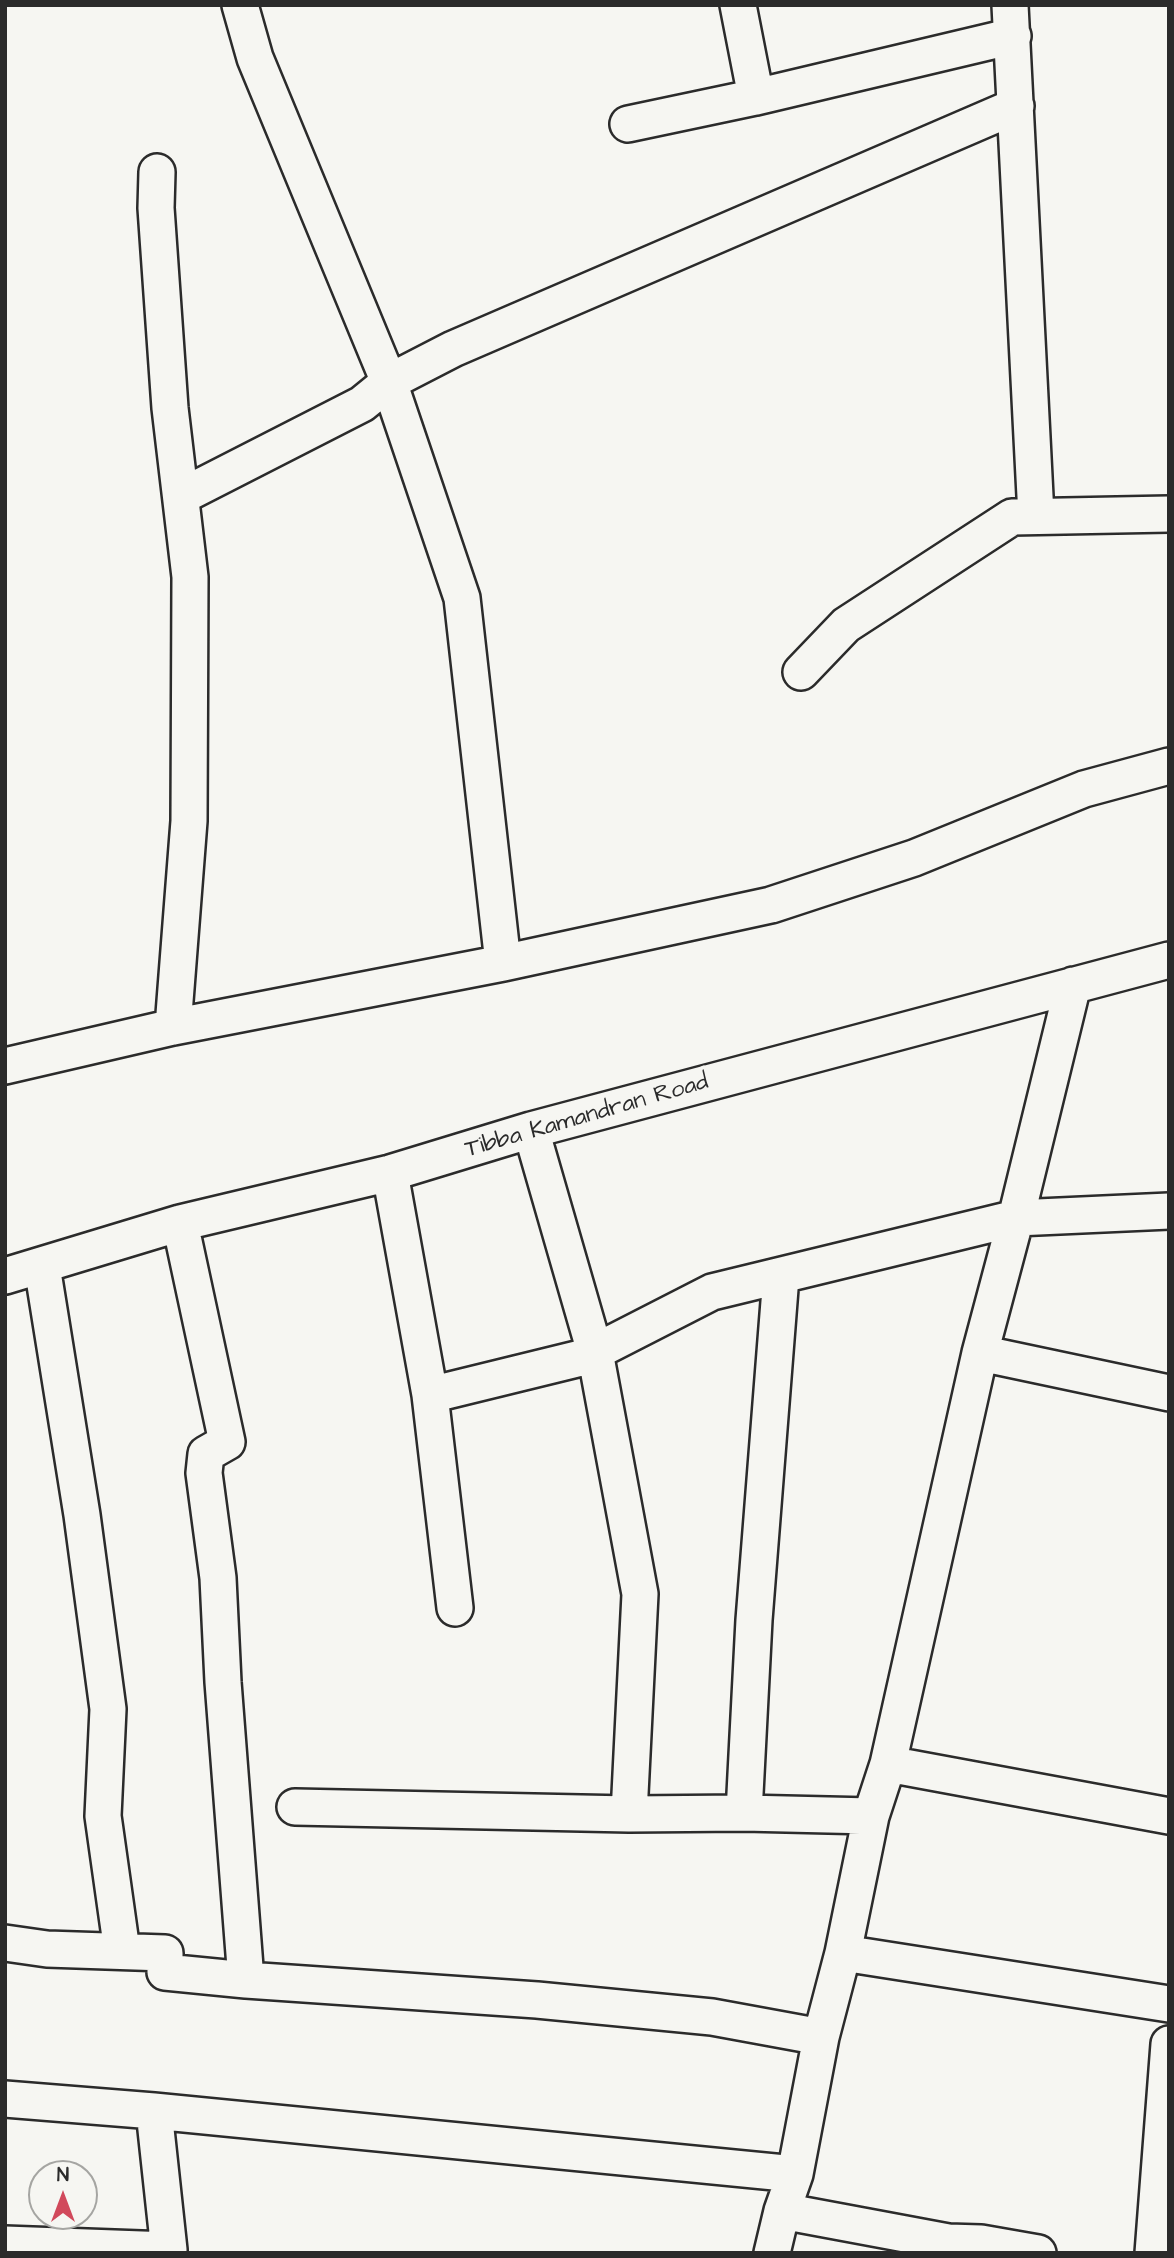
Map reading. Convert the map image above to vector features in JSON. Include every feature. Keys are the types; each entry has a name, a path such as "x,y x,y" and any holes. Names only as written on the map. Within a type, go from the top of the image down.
{"street":[{"path":"240,5 254,58 389,382 462,598 503,962"},
{"path":"738,5 756,97"},
{"path":"628,124 756,97 1012,20 1037,516"},
{"path":"182,496 362,404 389,382 465,344 1016,106"},
{"path":"157,172 156,208 170,408 190,577 189,821 173,1027"},
{"path":"802,673 846,625 1012,517 1169,514"},
{"path":"5,1066 173,1027 503,962 772,905 914,858 1084,789 1169,766"},
{"name":"Tibba Kamandran Road","path":"5,1276 180,1223 390,1173 531,1130 1169,960"},
{"path":"772,2253 782,2211 795,2174 821,2037 843,1953 871,1816 888,1764 980,1353 1073,985"},
{"path":"531,1130 595,1352 640,1594 629,1814"},
{"path":"390,1173 430,1395 455,1608"},
{"path":"430,1395 585,1357 712,1292 1016,1218 1169,1211"},
{"path":"180,1223 227,1442 206,1454 204,1473 218,1578 223,1682 246,1980"},
{"path":"43,1266 82,1515 108,1709 103,1816 122,1951"},
{"path":"744,1813 754,1620 782,1276"},
{"path":"980,1353 1169,1393"},
{"path":"888,1764 1169,1816"},
{"path":"295,1807 871,1816"},
{"path":"5,1943 47,1948 165,1953 165,1972 698,2015 821,2037"},
{"path":"843,1953 1169,2004"},
{"path":"1153,2253 1169,2044"},
{"path":"5,2099 154,2111 795,2174"},
{"path":"5,2244 169,2250 154,2111"},
{"path":"782,2211 980,2248 1038,2253"}]}
